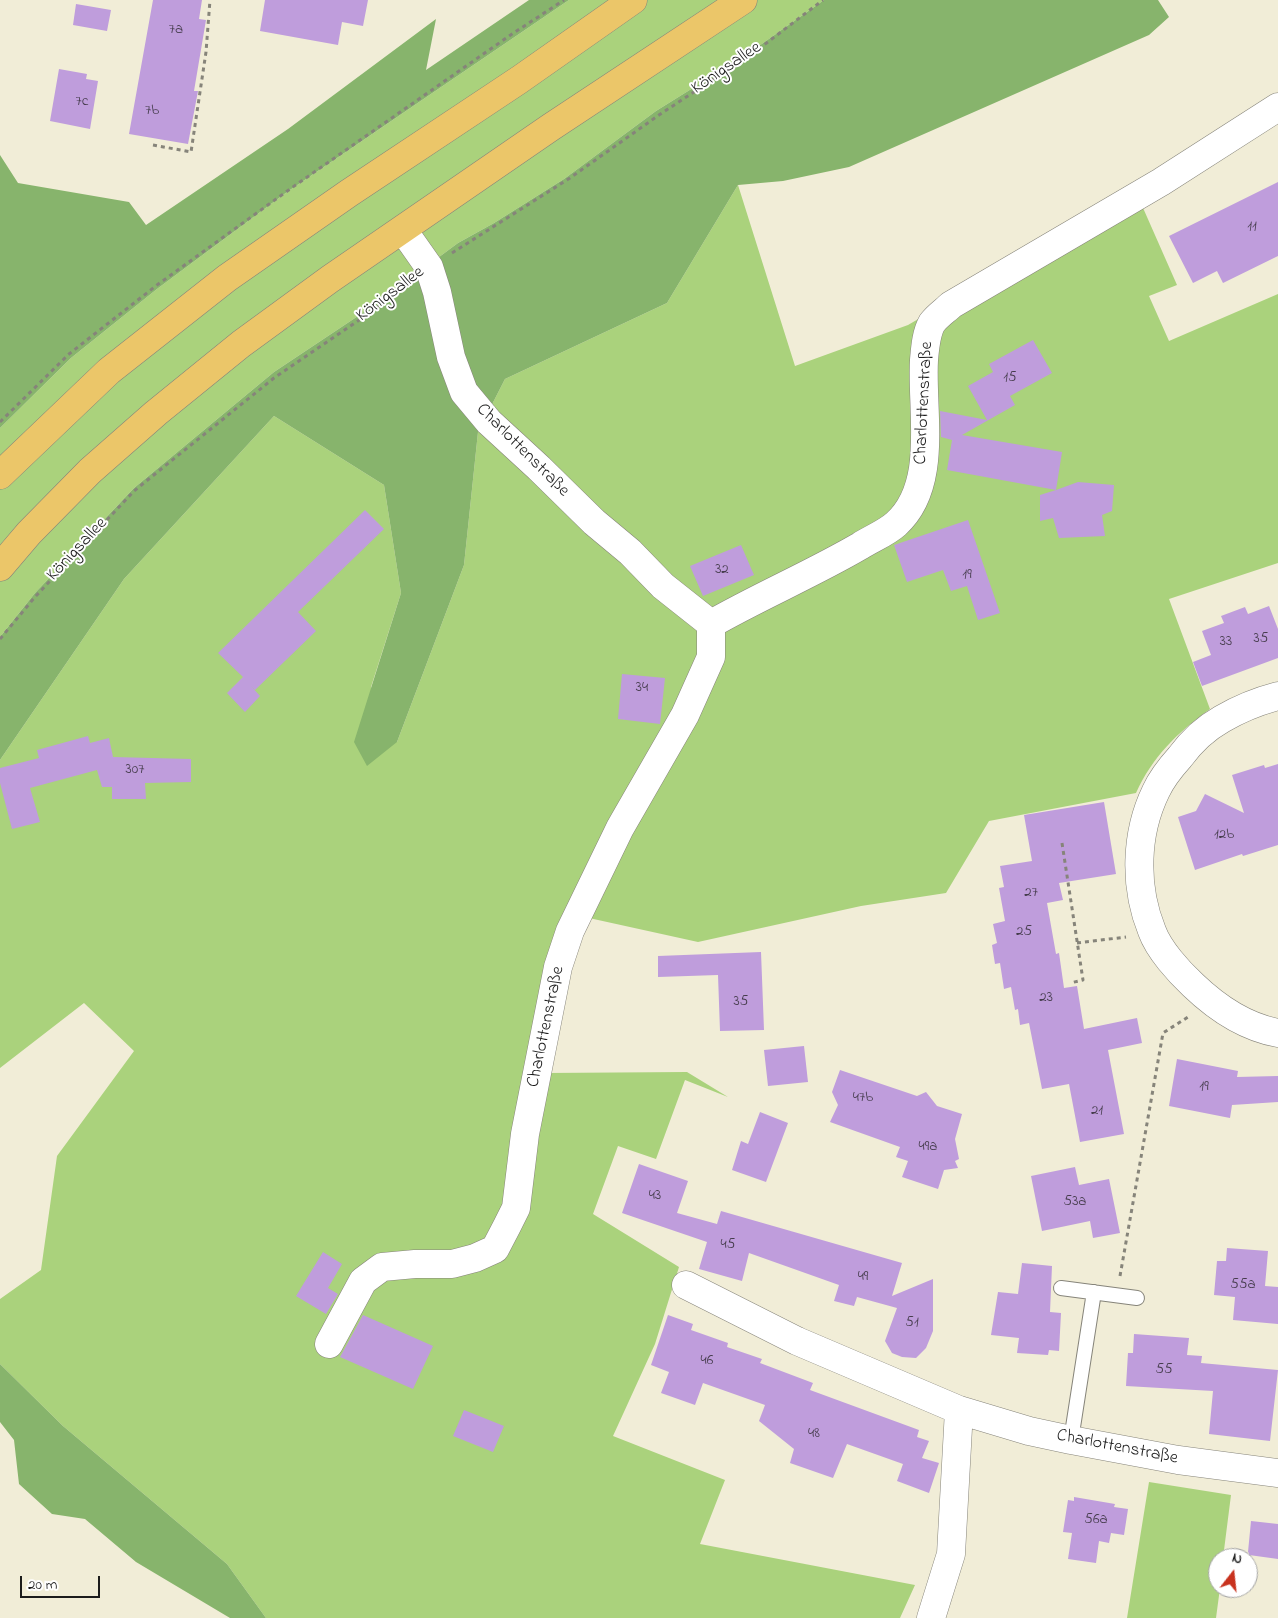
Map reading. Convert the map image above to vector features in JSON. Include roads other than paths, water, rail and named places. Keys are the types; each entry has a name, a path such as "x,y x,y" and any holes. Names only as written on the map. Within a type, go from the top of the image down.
{"main road":[{"path":"0,475 109,370 226,278 634,0"},
{"path":"0,567 29,532 90,471 156,413 242,344 330,279 404,230 551,126 743,0"}],"street":[{"name":"Charlottenstraße","path":"712,624 756,599 839,558 895,524 909,507 918,488 924,458 923,380 925,347 932,324 951,304 1161,182 1278,107"},
{"name":"Charlottenstraße","path":"404,230 429,267 437,292 451,358 464,392 488,422 539,468 594,522 630,552 663,586 712,624"},
{"name":"Charlottenstraße","path":"329,1344 363,1280 382,1268 415,1264 452,1264 475,1258 495,1249 516,1208 524,1134 558,967 570,931 620,828 685,715 711,657 712,624"},
{"path":"1278,696 1261,701 1221,719 1186,749 1167,772 1156,791 1148,811 1140,848 1142,896 1152,933 1182,975 1211,1002 1231,1015 1251,1025 1278,1033"},
{"name":"Charlottenstraße","path":"686,1285 797,1341 960,1410 1029,1431 1071,1440 1178,1460 1278,1473"},
{"path":"932,1618 951,1554 960,1410"}],"lane":[{"path":"1061,1288 1137,1298"},
{"path":"1071,1440 1094,1292"}]}
